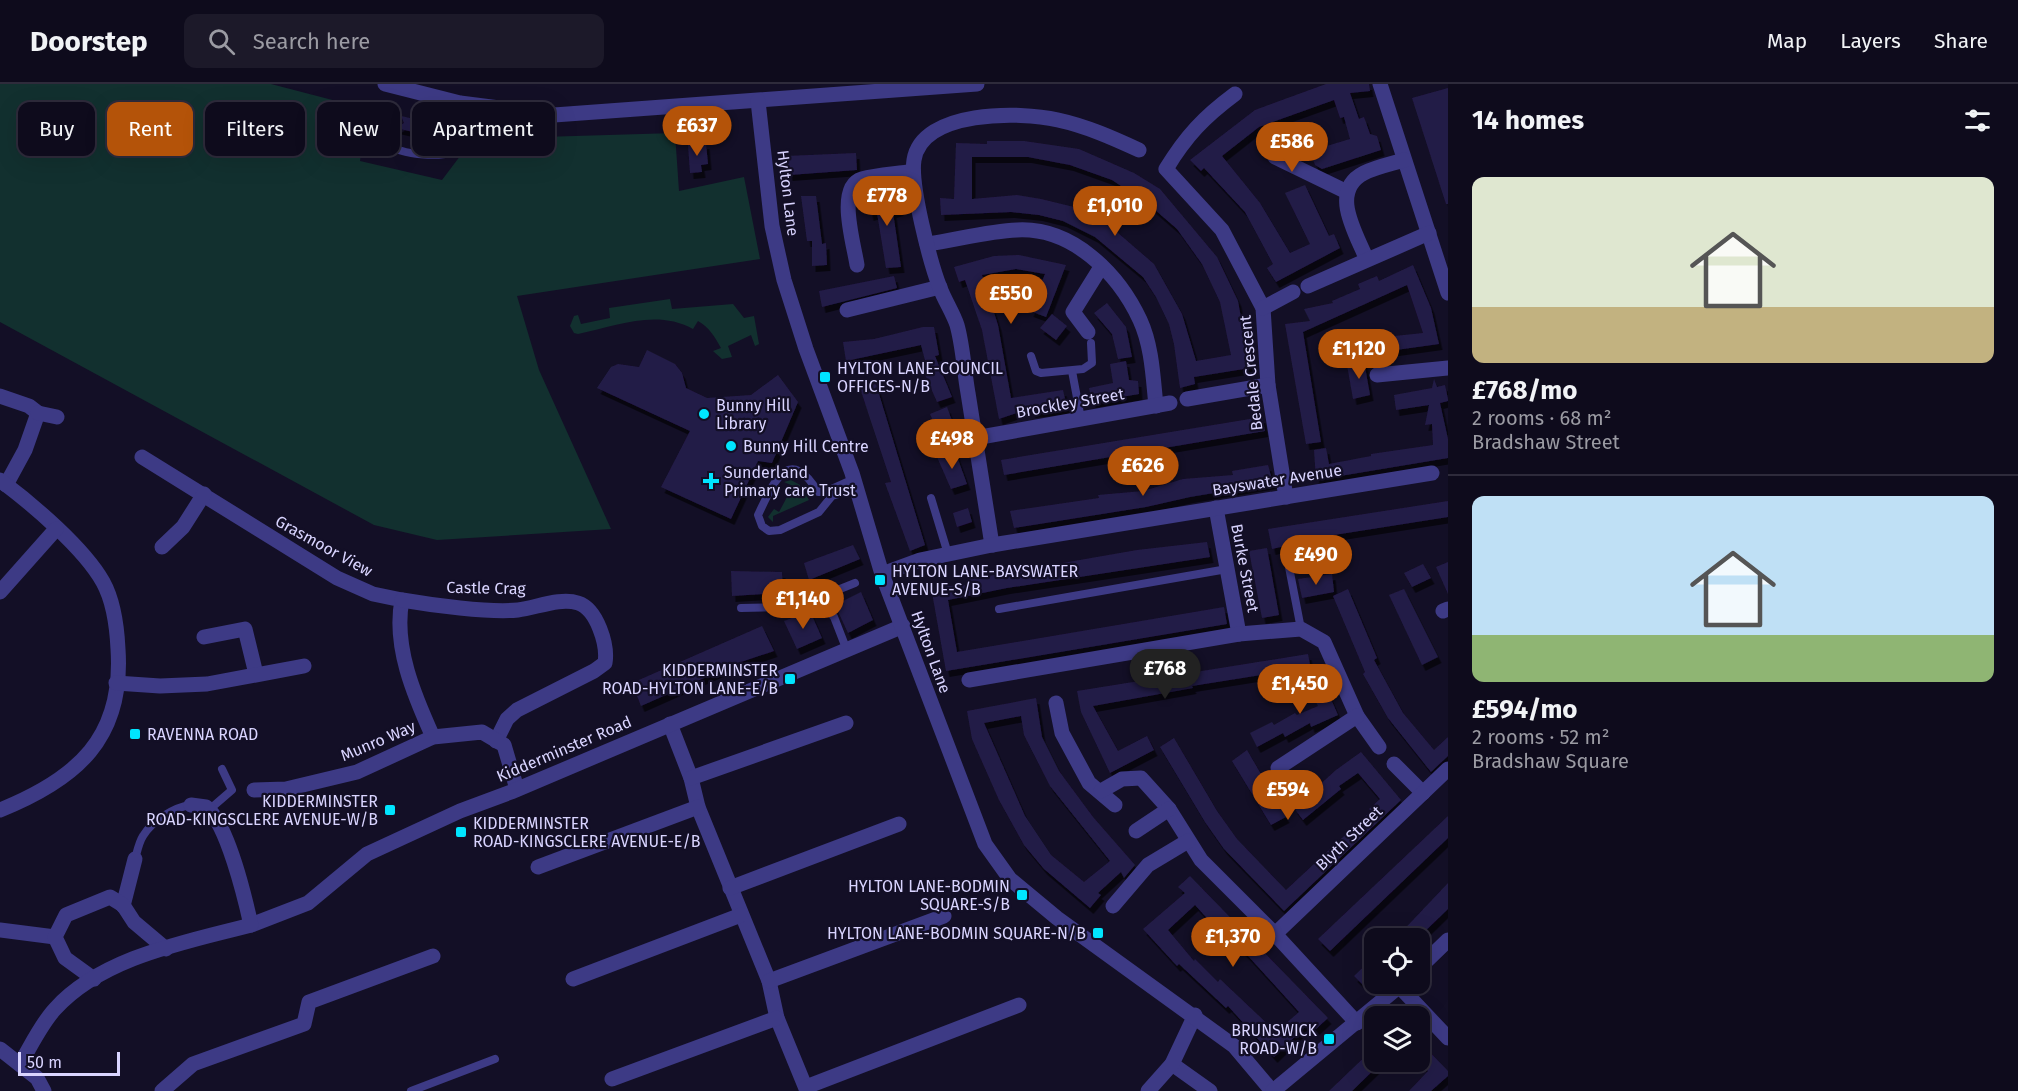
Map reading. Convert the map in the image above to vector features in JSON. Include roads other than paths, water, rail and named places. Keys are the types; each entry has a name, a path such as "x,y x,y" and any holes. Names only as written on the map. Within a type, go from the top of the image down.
{"street":[{"path":"385,84 460,102"},
{"path":"555,115 976,84"},
{"path":"1380,84 1429,232 1445,268 1448,293"},
{"name":"Bedale Crescent","path":"1235,94 1204,117 1180,144 1166,169 1222,230 1263,308 1268,385 1286,497"},
{"name":"Hylton Lane","path":"759,101 772,226 784,280 806,350 856,484 882,574 985,844 1010,879 1057,918 1195,1015 1234,1046 1273,1091"},
{"path":"992,545 957,326 940,287 927,244 913,171 918,146 924,137 940,126 969,118 1008,116 1056,119 1097,132 1139,150"},
{"path":"1275,157 1347,192"},
{"path":"1366,258 1346,209 1347,192 1362,174 1404,160"},
{"path":"857,265 847,199 849,188 860,179 913,171"},
{"path":"927,244 1018,229 1052,234 1081,247 1101,267 1073,312 1089,337"},
{"path":"1308,286 1366,258 1429,232"},
{"name":"Brockley Street","path":"975,438 1163,404 1140,321 1123,293 1101,267"},
{"path":"847,310 940,287"},
{"path":"1263,308 1293,292"},
{"path":"1377,375 1448,368"},
{"path":"1187,399 1268,385"},
{"path":"0,396 29,406 38,412 57,417"},
{"path":"0,810 49,787 71,772 89,754 108,724 119,666 117,638 104,583 80,551 3,482 26,450 38,412"},
{"name":"Grasmoor View","path":"142,457 337,578 373,594 402,600"},
{"name":"Bayswater Avenue","path":"882,574 948,554 992,545 1431,473"},
{"path":"162,547 183,526 204,494"},
{"name":"Burke Street","path":"1216,508 1239,634"},
{"path":"0,592 56,529"},
{"path":"402,600 398,622 405,664 434,737"},
{"name":"Castle Crag","path":"402,600 516,610 577,602 593,617 605,643 605,663 594,671 517,710 507,719 496,741"},
{"name":"Kidderminster Road","path":"251,925 308,903 367,854 460,811 903,626"},
{"path":"204,637 245,629 256,674"},
{"path":"969,680 1046,674 1239,634 1301,629 1324,642 1357,716 1379,747"},
{"path":"116,683 160,686 207,684 304,666"},
{"path":"1056,703 1062,733 1074,758 1089,783 1115,805"},
{"path":"1278,768 1357,716"},
{"path":"691,778 846,723"},
{"path":"670,724 691,778 698,807 768,981 777,1018 806,1089 1019,1005"},
{"name":"Munro Way","path":"254,790 285,789 357,772 434,737 482,732 496,741"},
{"path":"496,741 504,745 516,789"},
{"path":"1394,764 1423,793"},
{"name":"Blyth Street","path":"1275,934 1448,769"},
{"path":"1101,791 1122,779 1142,778 1169,809 1201,860 1275,934 1357,1023"},
{"path":"20,1064 53,1010 80,985 132,960 251,925 242,885 219,822 210,809 190,805"},
{"path":"538,867 698,807"},
{"path":"1136,831 1169,809"},
{"path":"730,888 899,824"},
{"path":"1113,906 1148,865 1188,841"},
{"path":"123,906 135,859"},
{"path":"55,937 66,915 110,897 123,906 134,922 166,949"},
{"path":"573,979 741,915"},
{"path":"768,981 944,916"},
{"path":"0,930 55,937"},
{"path":"55,937 65,958 94,979"},
{"path":"1430,957 1448,940"},
{"path":"162,1091 193,1064 304,1024 309,1002 433,956"},
{"path":"1273,1091 1390,994"},
{"path":"1409,994 1445,1029"},
{"path":"1148,1091 1172,1064 1195,1015"},
{"path":"612,1079 777,1018"},
{"path":"0,1049 37,1078 44,1091"},
{"path":"1172,1064 1210,1091"}],"lane":[{"path":"1031,356 1036,371 1041,373 1083,369 1092,363 1089,337"},
{"path":"1071,370 1081,419"},
{"path":"793,468 805,473 818,492 856,484 832,495 819,512 780,530 769,531 762,526 758,515 776,477 784,470 793,468"},
{"path":"930,498 948,554"},
{"path":"1301,629 1288,562 1313,558"},
{"path":"999,609 1227,569"},
{"path":"741,608 794,607 820,601 835,591 855,583"},
{"path":"820,601 834,617 846,648"},
{"path":"210,809 232,790 222,769"},
{"path":"135,859 143,836 153,825 167,814 190,805"},
{"path":"411,1091 495,1059"}],"place":[{"name":"HYLTON LANE-COUNCIL OFFICES-N/B","path":"825,377"},
{"name":"Bunny Hill Library","path":"704,414"},
{"name":"Bunny Hill Centre","path":"731,446"},
{"name":"Sunderland Primary care Trust","path":"711,481"},
{"name":"HYLTON LANE-BAYSWATER AVENUE-S/B","path":"880,580"},
{"name":"KIDDERMINSTER ROAD-HYLTON LANE-E/B","path":"790,679"},
{"name":"RAVENNA ROAD","path":"135,734"},
{"name":"KIDDERMINSTER ROAD-KINGSCLERE AVENUE-W/B","path":"390,810"},
{"name":"KIDDERMINSTER ROAD-KINGSCLERE AVENUE-E/B","path":"461,832"},
{"name":"HYLTON LANE-BODMIN SQUARE-S/B","path":"1022,895"},
{"name":"HYLTON LANE-BODMIN SQUARE-N/B","path":"1098,933"},
{"name":"BRUNSWICK ROAD-W/B","path":"1329,1039"}]}
